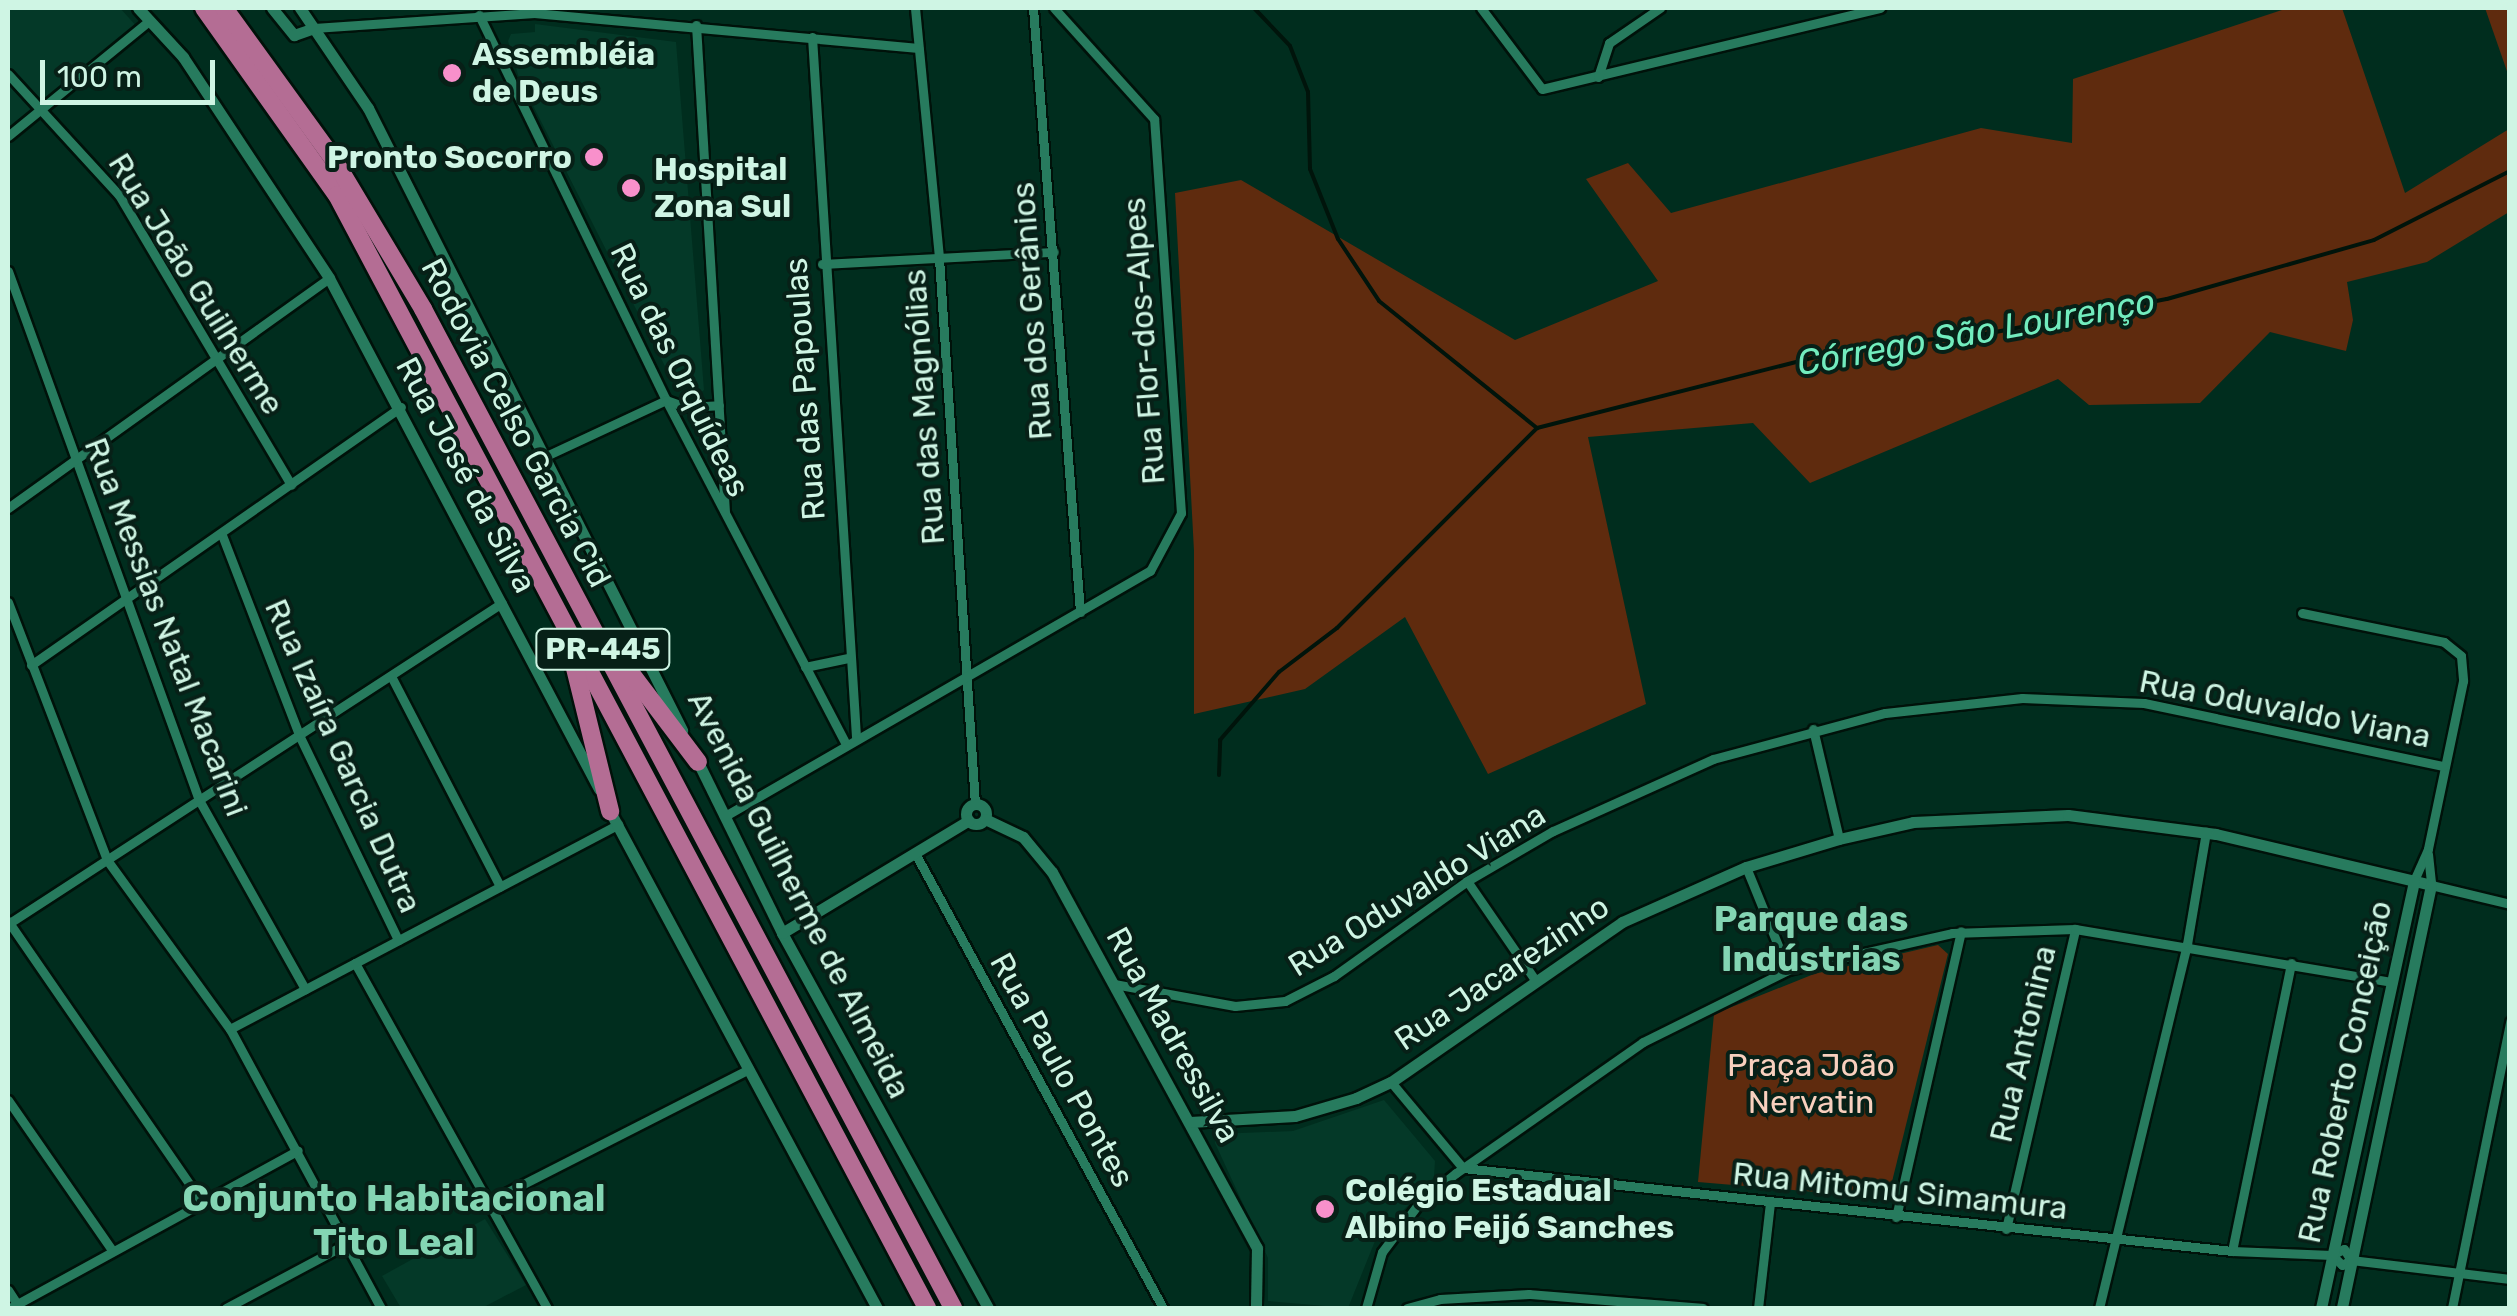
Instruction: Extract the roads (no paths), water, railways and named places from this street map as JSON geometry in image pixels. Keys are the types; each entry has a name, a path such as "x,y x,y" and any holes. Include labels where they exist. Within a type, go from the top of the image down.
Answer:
{"highway":[{"name":"Rodovia Celso Garcia Cid","path":"204,8 337,196 523,536 926,1308"},
{"name":"Rodovia Celso Garcia Cid","path":"224,8 334,160 422,309 952,1308"},
{"path":"245,8 244,21 306,107 334,160"},
{"path":"523,536 587,697 614,818"},
{"path":"551,551 613,649 698,762"}],"street":[{"name":"Rua José da Silva","path":"138,8 182,57 329,278 877,1308"},
{"path":"272,8 294,35 314,28 479,15 696,24 918,48"},
{"name":"Avenida Guilherme de Almeida","path":"300,8 368,108 546,456 782,933 988,1308"},
{"name":"Rua das Magnólias","path":"916,8 939,258 975,804"},
{"name":"Rua dos Gerânios","path":"1033,8 1080,612"},
{"name":"Rua Flor-dos-Alpes","path":"725,816 1150,572 1181,513 1154,119 1054,8"},
{"path":"1481,8 1542,89 1880,8"},
{"path":"1598,78 1609,43 1660,8"},
{"name":"Rua das Orquídeas","path":"479,15 666,400 845,744"},
{"path":"8,136 150,20"},
{"path":"696,24 725,516"},
{"name":"Rua das Papoulas","path":"812,37 822,264 856,738"},
{"name":"Rua João Guilherme","path":"8,74 43,106 118,195 218,357 291,486"},
{"path":"822,264 1054,252"},
{"name":"Rua Messias Natal Macarini","path":"8,271 199,800 305,990"},
{"path":"8,508 329,278"},
{"path":"546,456 666,400 719,405"},
{"path":"31,664 128,602 401,408"},
{"name":"Rua Izaíra Garcia Dutra","path":"222,535 300,735 398,940"},
{"path":"8,602 107,860 230,1029 381,1308"},
{"path":"200,1200 8,923 502,603"},
{"name":"Rua Roberto Conceição","path":"2302,613 2444,642 2461,656 2463,681 2442,766 2428,849 2414,881 2322,1308"},
{"path":"804,667 848,658"},
{"path":"391,676 500,886"},
{"name":"Rua Oduvaldo Viana","path":"1114,984 1235,1006 1284,1002 1334,976 1467,881 1552,832 1713,759 1813,729 1885,713 2022,698 2144,703 2442,766"},
{"path":"1813,729 1839,839"},
{"path":"782,933 916,856 968,820 985,819 984,808 975,804 968,820"},
{"name":"Rua Jacarezinho","path":"1190,1122 1315,1112 1391,1082 1533,977 1622,922 1746,867 1913,822 2068,815 2206,832 2431,885"},
{"path":"230,1029 500,886 614,818"},
{"name":"Rua Madressilva","path":"985,819 1022,838 1052,872 1257,1248 1256,1308"},
{"path":"2100,1308 2120,1240 2186,944 2206,832"},
{"name":"Rua Roberto Conceição","path":"2342,1308 2431,885 2428,849"},
{"name":"Rua Paulo Pontes","path":"916,856 1163,1308"},
{"path":"1746,867 1788,970"},
{"path":"1467,881 1533,977"},
{"path":"2431,885 2510,904"},
{"path":"1366,1308 1382,1252 1420,1202 1643,1042 1788,970 1962,932 2075,929 2186,944 2393,982"},
{"name":"Rua Antonina","path":"2006,1229 2075,929"},
{"path":"1896,1217 1962,932"},
{"path":"355,963 547,1308"},
{"path":"2232,1251 2291,963"},
{"path":"2452,1308 2510,1022"},
{"path":"488,1202 749,1069"},
{"path":"1391,1082 1463,1168"},
{"path":"8,1100 111,1250"},
{"path":"8,1290 13,1306 200,1200 298,1150"},
{"name":"Rua Mitomu Simamura","path":"1463,1168 2232,1251 2332,1255 2344,1250 2351,1260"},
{"path":"1758,1308 1770,1202"},
{"path":"226,1308 346,1244"},
{"path":"2351,1260 2510,1279"},
{"path":"1407,1308 1513,1294 1702,1308"}],"waterway":[{"name":"Córrego São Lourenço","path":"1254,8 1290,46 1308,92 1310,169 1338,239 1379,301 1537,428 1859,346 1980,335 2167,299 2374,240 2510,171"},
{"path":"1219,775 1220,740 1279,672 1337,628 1536,429"}],"place":[{"name":"Assembléia de Deus","path":"452,73"},
{"name":"Pronto Socorro","path":"594,157"},
{"name":"Hospital Zona Sul","path":"631,188"},
{"name":"Colégio Estadual Albino Feijó Sanches","path":"1325,1209"}],"district":[{"name":"Parque das Indústrias","path":"1811,939"},
{"name":"Conjunto Habitacional Tito Leal","path":"394,1221"}],"park label":[{"name":"Praça João Nervatin","path":"1811,1084"}]}
